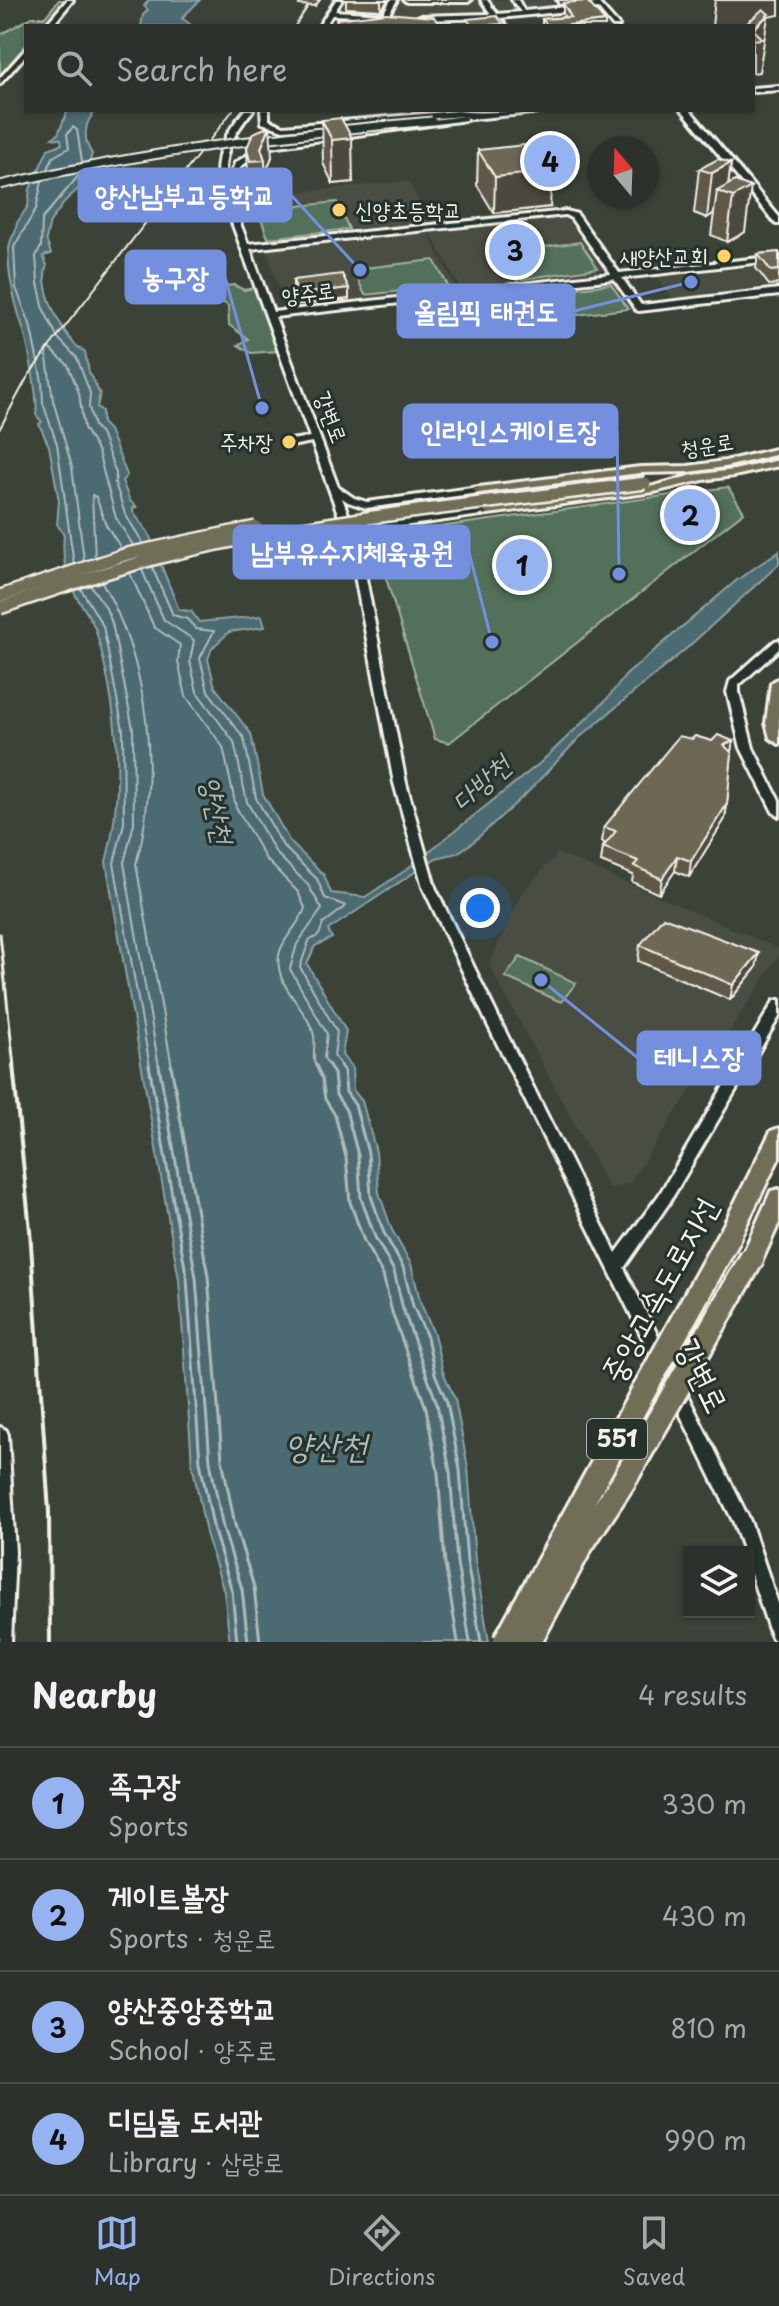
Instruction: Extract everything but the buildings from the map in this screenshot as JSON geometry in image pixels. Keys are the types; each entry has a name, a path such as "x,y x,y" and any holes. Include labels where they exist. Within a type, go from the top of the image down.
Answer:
{"highway":[{"path":"779,683 775,723 779,738"},
{"name":"중앙고속도로지선","path":"505,1642 729,1237 779,1137"},
{"name":"551","path":"529,1642 581,1545 623,1482 756,1251 779,1198"},
{"path":"756,1251 779,1216"}],"main road":[{"name":"청운로","path":"643,479 779,451"},
{"name":"청운로","path":"643,479 702,477 779,463"},
{"path":"479,490 640,470 689,469"},
{"path":"488,511 654,489 702,477"},
{"path":"0,596 127,554 236,530 643,479"},
{"path":"0,608 135,563 242,539 643,479"}],"street":[{"path":"50,24 70,0"},
{"path":"324,24 339,0"},
{"path":"385,16 394,0"},
{"path":"407,0 468,0"},
{"path":"484,0 502,24"},
{"path":"515,0 533,24"},
{"path":"545,0 559,18"},
{"path":"413,18 496,16 597,3 614,24"},
{"path":"332,13 399,17"},
{"path":"447,18 451,24"},
{"path":"0,82 24,53"},
{"path":"755,90 779,88"},
{"name":"강변로","path":"247,112 232,131 220,159 220,175 356,552 410,826 429,887 742,1521 779,1633"},
{"path":"265,112 265,121 283,128 346,124 403,114 458,113 480,116"},
{"path":"340,112 346,124"},
{"path":"0,185 166,149 509,112"},
{"path":"688,112 779,222"},
{"path":"227,196 238,165 269,145 463,118"},
{"path":"246,247 566,213 574,216 639,308 779,292"},
{"name":"양주로","path":"270,315 779,258"},
{"path":"291,442 316,439"},
{"path":"335,488 351,500 366,505 479,490"},
{"path":"356,552 365,536 386,525 488,511"},
{"path":"779,643 734,684 733,692 747,748 779,812"},
{"path":"616,1266 664,1199 779,1005"},
{"path":"0,1435 7,1552 2,1642"}],"shaded area":[{"path":"345,0 584,1 577,5 441,15 349,10 342,5"},
{"name":"신양초등학교","path":"408,181 430,223 266,239 250,197"},
{"path":"560,218 568,220 602,268 597,272 460,287 430,232"},
{"path":"427,232 456,288 291,307 284,303 267,252 270,249"},
{"path":"779,264 779,287 673,299 658,278"},
{"path":"558,853 779,949 779,955 629,1184 609,1188 489,965 522,893"}],"green space":[{"path":"59,0 65,0 44,24 24,24 24,47 0,75 0,35 32,17 45,17"},
{"path":"337,202 349,229 268,238 258,210"},
{"path":"580,242 598,268 516,280 501,253"},
{"path":"434,260 448,286 365,295 356,276 364,268"},
{"path":"611,284 628,309 560,317 545,292"},
{"path":"234,285 244,290 254,288 278,351 251,353 238,345 248,339 229,325 228,306 215,296 217,287"},
{"path":"728,487 744,512 449,743 435,739 376,545 388,534"},
{"path":"520,957 576,983 561,1002 505,977"}],"water":[{"path":"149,0 200,0 182,18 190,24 141,24 148,10 144,6"},
{"name":"양산천","path":"67,112 95,112 87,126 87,143 92,154 83,185 67,199 50,222 46,239 51,254 43,256 47,265 45,275 49,300 69,337 85,352 89,372 100,394 97,407 102,411 102,423 109,430 127,475 122,481 130,501 137,507 133,508 133,512 148,532 179,610 191,611 199,622 262,616 265,627 229,632 212,648 208,659 215,687 251,734 263,794 290,842 324,875 331,893 365,897 403,872 540,763 606,700 626,675 737,580 779,551 779,564 687,648 579,738 527,793 472,843 457,853 436,858 328,930 332,938 315,946 307,964 346,1031 342,1055 352,1068 353,1090 362,1101 376,1152 379,1193 392,1230 411,1264 443,1372 455,1399 468,1468 475,1561 489,1642 230,1642 224,1592 206,1533 192,1463 179,1280 106,862 116,805 114,717 96,631 67,573 64,535 57,524 59,501 49,446 39,424 42,422 36,415 32,372 9,264 11,241 17,223 28,206 30,189 48,149 62,144 61,139 52,138 58,134"}],"railway":[{"path":"296,24 312,0"},
{"path":"0,428 27,378 47,350 231,112"},
{"path":"0,934 14,1067"},
{"path":"13,1065 30,1230 49,1512 50,1642"}],"place":[{"name":"디딤돌 도서관","path":"550,161"},
{"name":"신양초등학교","path":"339,210"},
{"name":"양산중앙중학교","path":"515,250"},
{"name":"새양산교회","path":"724,256"},
{"name":"양산남부고등학교","path":"360,270"},
{"name":"올림픽 태권도","path":"691,282"},
{"name":"농구장","path":"262,408"},
{"name":"주차장","path":"289,442"},
{"name":"게이트볼장","path":"690,515"},
{"name":"족구장","path":"522,565"},
{"name":"인라인스케이트장","path":"619,574"},
{"name":"남부유수지체육공원","path":"492,642"},
{"name":"테니스장","path":"541,980"}],"water label":[{"name":"다방천","path":"481,783"}]}
